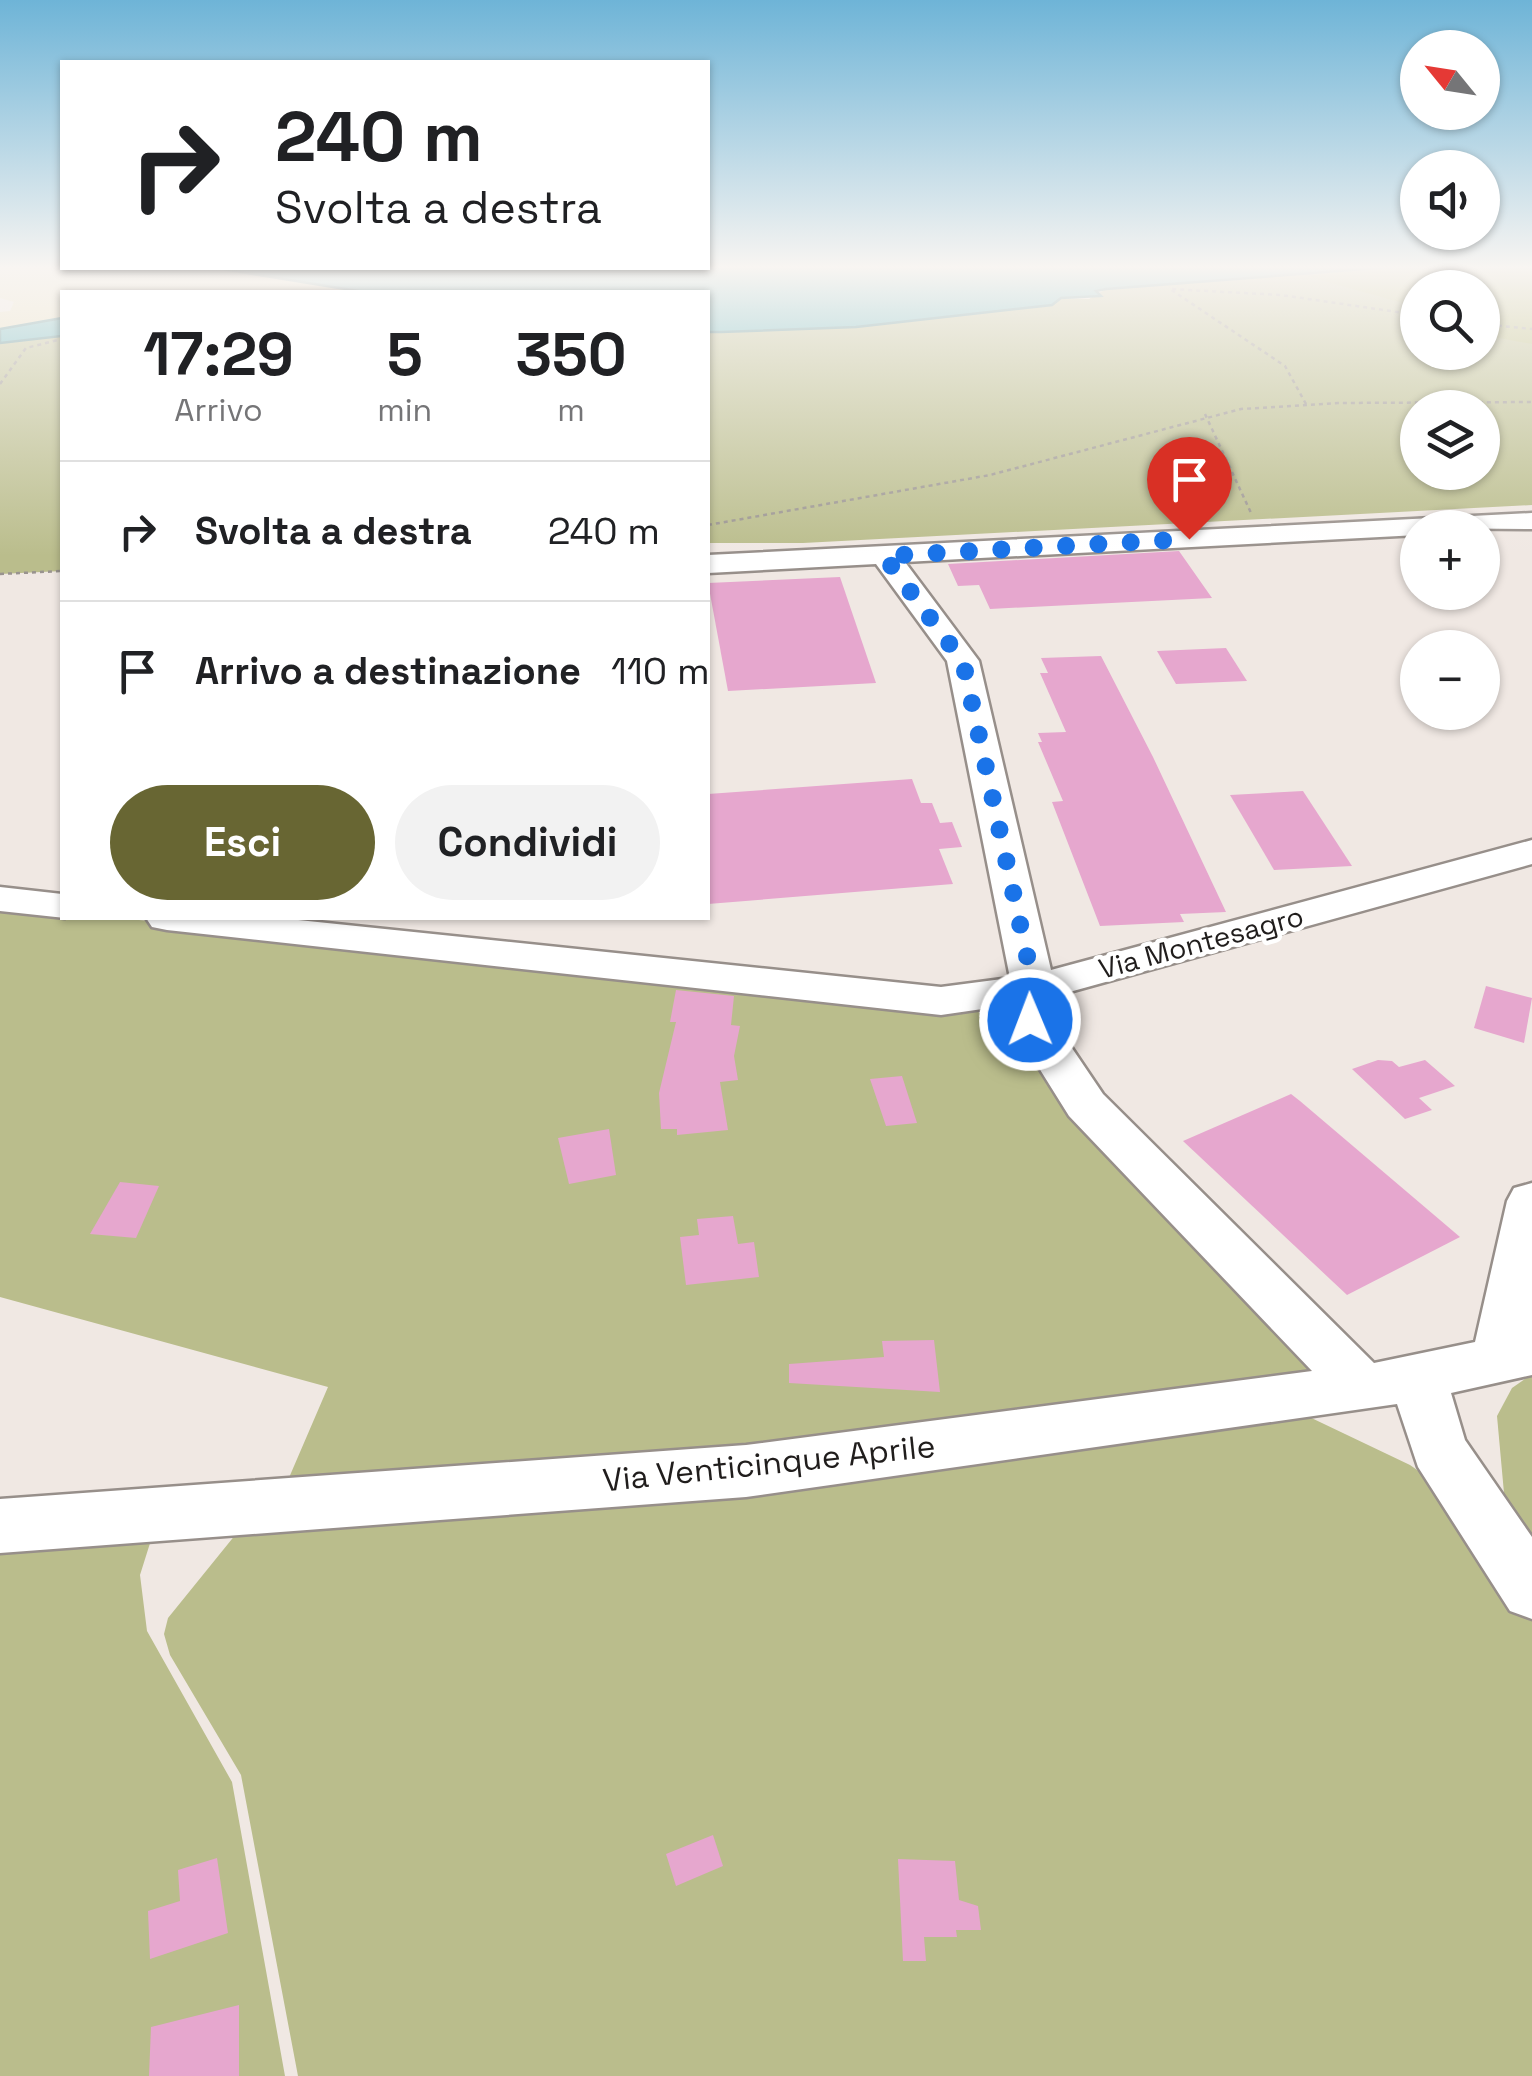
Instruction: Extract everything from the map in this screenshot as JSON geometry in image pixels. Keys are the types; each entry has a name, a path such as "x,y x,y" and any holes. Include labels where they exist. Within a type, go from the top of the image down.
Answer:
{"street":[{"path":"710,564 1532,521"},
{"path":"884,556 963,662 1034,988 1030,1020 1086,1105 1390,1382 1532,1590"},
{"name":"Via Montesagro","path":"187,920 942,1001 1034,988 1532,852"},
{"path":"0,900 60,906"},
{"path":"1515,1357 1532,1201"},
{"name":"Via Venticinque Aprile","path":"0,1526 746,1471 1390,1382 1515,1357"}],"path":[{"path":"0,384 15,363"},
{"path":"1280,363 1306,404"},
{"path":"710,525 837,496 923,487 1027,466 1204,414 1306,404 1532,402"},
{"path":"1204,414 1254,520"},
{"path":"0,574 60,570"}],"green space":[{"path":"0,363 60,363 60,571 0,574"},
{"path":"710,363 1400,363 1400,370 1500,370 1500,363 1532,363 1532,505 803,543 710,543"},
{"path":"0,907 60,920 139,920 957,991 1363,1388 285,1487 328,1387 0,1297"},
{"path":"1532,1374 1532,1543 1505,1504 1497,1416 1512,1388"},
{"path":"1280,1403 1410,1465 1470,1507 1532,1600 1532,2076 298,2076 241,1775 170,1655 164,1634 168,1618 253,1513"},
{"path":"157,1521 140,1575 147,1631 232,1782 285,2076 0,2076 0,1532"}],"building":[{"path":"1179,551 1212,598 990,609 979,585 958,586 948,564"},
{"path":"840,577 876,683 728,691 710,583"},
{"path":"1226,648 1247,681 1176,684 1157,651"},
{"path":"1101,656 1226,912 1180,914 1184,922 1100,926 1052,802 1063,801 1038,742 1042,742 1038,733 1066,732 1040,673 1048,673 1041,658"},
{"path":"912,779 921,803 932,803 940,823 952,822 962,847 939,849 953,884 710,904 710,794"},
{"path":"1303,791 1352,866 1274,870 1230,795"},
{"path":"1486,986 1532,998 1524,1043 1474,1028"},
{"path":"676,990 734,996 731,1025 740,1026 734,1056 738,1080 720,1082 728,1130 677,1135 677,1129 661,1129 659,1093 676,1022 670,1022"},
{"path":"1378,1060 1392,1061 1399,1067 1425,1060 1455,1086 1419,1098 1432,1110 1405,1119 1352,1069"},
{"path":"902,1076 917,1123 886,1126 870,1079"},
{"path":"1291,1094 1460,1237 1347,1295 1183,1141"},
{"path":"609,1129 616,1175 569,1184 558,1138"},
{"path":"120,1182 159,1186 136,1238 90,1234"},
{"path":"733,1216 738,1244 754,1242 759,1277 686,1285 680,1237 699,1235 697,1219"},
{"path":"934,1340 940,1392 789,1383 789,1364 884,1357 882,1341"},
{"path":"713,1835 723,1866 676,1886 666,1854"},
{"path":"217,1858 228,1933 150,1959 148,1911 180,1901 178,1870"},
{"path":"898,1859 955,1861 959,1900 978,1906 981,1930 956,1930 957,1937 924,1937 926,1961 903,1961"},
{"path":"239,2005 239,2076 149,2076 151,2027"}],"route":[{"path":"1030,1020 1034,988 963,662 884,556 1189,539"}]}
